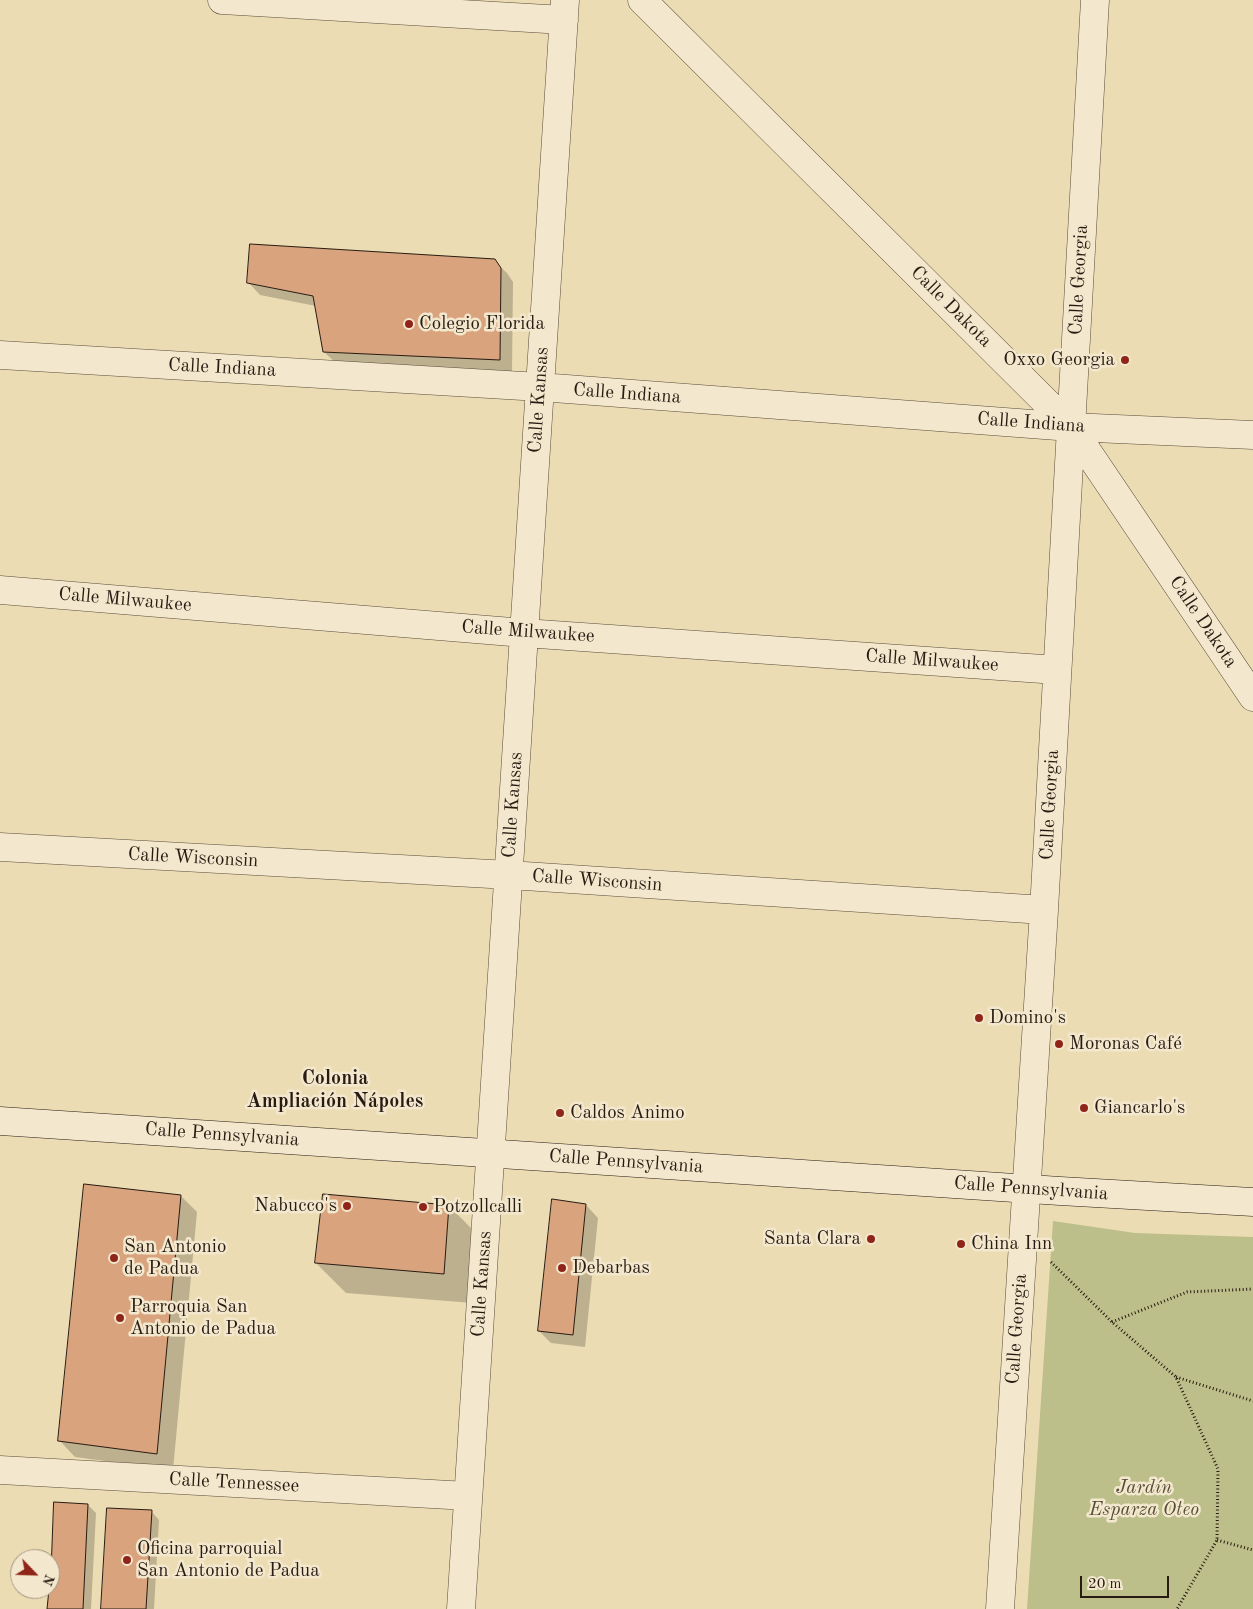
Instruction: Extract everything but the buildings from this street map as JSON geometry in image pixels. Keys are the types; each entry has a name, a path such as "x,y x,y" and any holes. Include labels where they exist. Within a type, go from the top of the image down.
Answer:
{"street":[{"path":"222,0 564,10"},
{"name":"Calle Dakota","path":"642,0 1071,427 1253,697"},
{"name":"Calle Georgia","path":"1000,1609 1044,910 1095,0"},
{"name":"Calle Kansas","path":"461,1609 564,10"},
{"name":"Calle Indiana","path":"0,355 540,387 1071,427 1253,435"},
{"name":"Calle Milwaukee","path":"0,590 524,632 1057,670"},
{"name":"Calle Wisconsin","path":"0,847 509,875 1044,910"},
{"name":"Calle Pennsylvania","path":"0,1121 1253,1202"},
{"name":"Calle Tennessee","path":"0,1470 468,1496"}],"path":[{"path":"1051,1262 1112,1322 1176,1377 1253,1401"},
{"path":"1112,1322 1187,1292 1253,1289"},
{"path":"1176,1377 1218,1469 1217,1540 1177,1609"},
{"path":"1217,1540 1253,1550"}],"green space":[{"name":"Jardín Esparza Oteo","path":"1053,1221 1135,1233 1253,1237 1253,1609 1027,1609"}],"place":[{"name":"Colegio Florida","path":"409,324"},
{"name":"Oxxo Georgia","path":"1125,360"},
{"name":"Domino's","path":"979,1018"},
{"name":"Moronas Café","path":"1059,1044"},
{"name":"Giancarlo's","path":"1084,1108"},
{"name":"Caldos Animo","path":"560,1113"},
{"name":"Nabucco's","path":"347,1206"},
{"name":"Potzollcalli","path":"423,1207"},
{"name":"Santa Clara","path":"871,1239"},
{"name":"China Inn","path":"961,1244"},
{"name":"San Antonio de Padua","path":"114,1258"},
{"name":"Debarbas","path":"562,1268"},
{"name":"Parroquia San Antonio de Padua","path":"120,1318"},
{"name":"Oficina parroquial San Antonio de Padua","path":"127,1560"}],"district":[{"name":"Colonia Ampliación Nápoles","path":"335,1090"}]}
